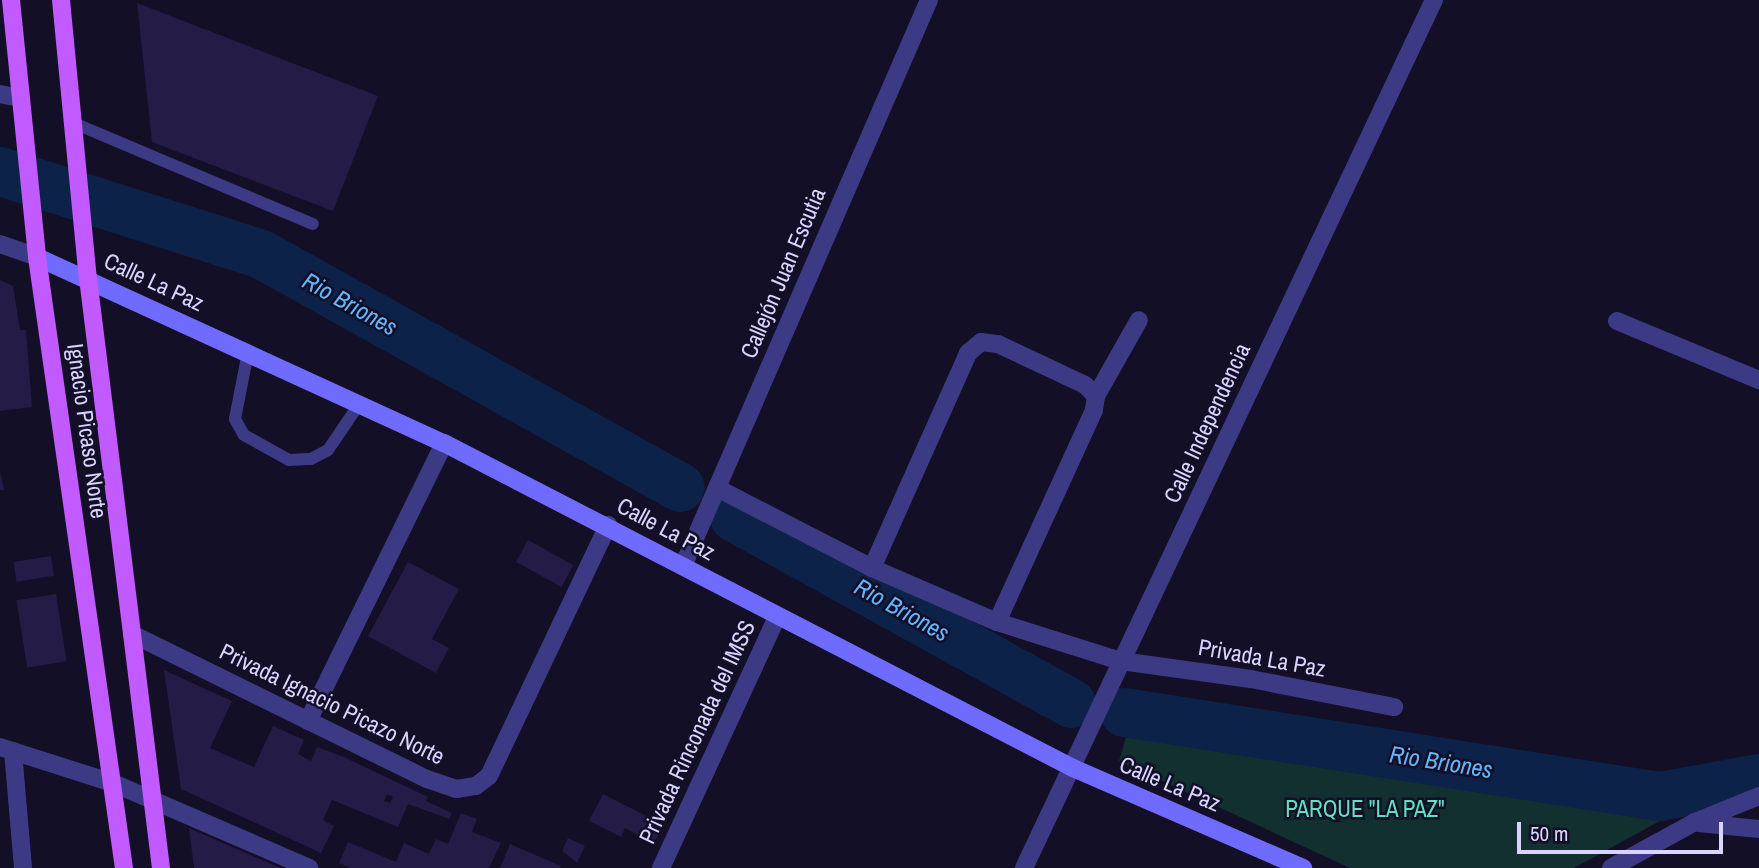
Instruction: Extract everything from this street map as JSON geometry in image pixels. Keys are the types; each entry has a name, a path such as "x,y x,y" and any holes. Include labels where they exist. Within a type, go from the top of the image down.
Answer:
{"main road":[{"name":"Ignacio Picaso Norte","path":"10,0 37,257 124,868"},
{"name":"Ignacio Picaso Norte","path":"61,0 76,124 88,278 161,868"},
{"name":"Calle La Paz","path":"37,257 444,443 608,525 777,617 1073,768 1303,868"}],"street":[{"name":"Callejón Juan Escutia","path":"683,566 929,0"},
{"name":"Calle Independencia","path":"1024,868 1434,0"},
{"path":"0,94 20,98"},
{"name":"Calle La Paz","path":"0,244 37,257"},
{"path":"997,622 1094,410 1096,396 1139,320"},
{"path":"1617,321 1759,380"},
{"path":"873,568 968,353 981,342 998,344 1085,385 1096,396"},
{"path":"308,721 444,443"},
{"path":"717,488 873,568 997,622 1121,661"},
{"name":"Privada Ignacio Picazo Norte","path":"132,634 427,779 456,789 476,786 489,776 608,525"},
{"name":"Privada Rinconada del IMSS","path":"661,868 777,617"},
{"name":"Privada La Paz","path":"1121,661 1251,679 1394,707"},
{"path":"23,868 6,749 113,783 309,868"},
{"path":"1611,868 1695,822 1759,796"},
{"path":"1695,822 1759,829"}],"lane":[{"path":"76,124 313,224"},
{"path":"248,352 235,419 244,435 289,460 311,459 328,450 359,403"}],"green space":[{"name":"PARQUE \"LA PAZ\"","path":"1133,713 1659,796 1689,805 1574,868 1350,868 1119,761"}],"building":[{"path":"137,3 378,96 333,211 152,142"},
{"path":"0,280 13,286 20,330 26,330 32,407 0,411"},
{"path":"0,471 4,490 0,490"},
{"path":"528,540 573,565 561,587 516,562"},
{"path":"51,556 54,576 17,582 13,562"},
{"path":"408,562 459,589 432,639 449,648 436,673 368,636"},
{"path":"56,594 67,661 27,667 16,600"},
{"path":"164,670 232,701 210,748 254,767 273,726 304,740 298,754 311,761 317,747 428,797 426,801 452,813 449,819 408,804 398,827 332,800 323,820 334,826 321,853 181,789","holes":["387,794 393,797 390,803 384,801"]},
{"path":"603,794 664,825 654,843 625,828 621,837 589,821"},
{"path":"461,813 477,819 472,832 501,843 489,868 350,868 339,863 348,842 396,862 404,843 429,854 436,839 448,844"},
{"path":"189,828 280,868 194,868"},
{"path":"568,838 585,846 577,863 562,851"},
{"path":"510,844 561,866 500,868"}],"waterway":[{"name":"Rio Briones","path":"0,171 261,254 679,487"},
{"name":"Rio Briones","path":"734,517 1071,703"},
{"name":"Rio Briones","path":"1124,712 1659,796 1759,778"}]}
